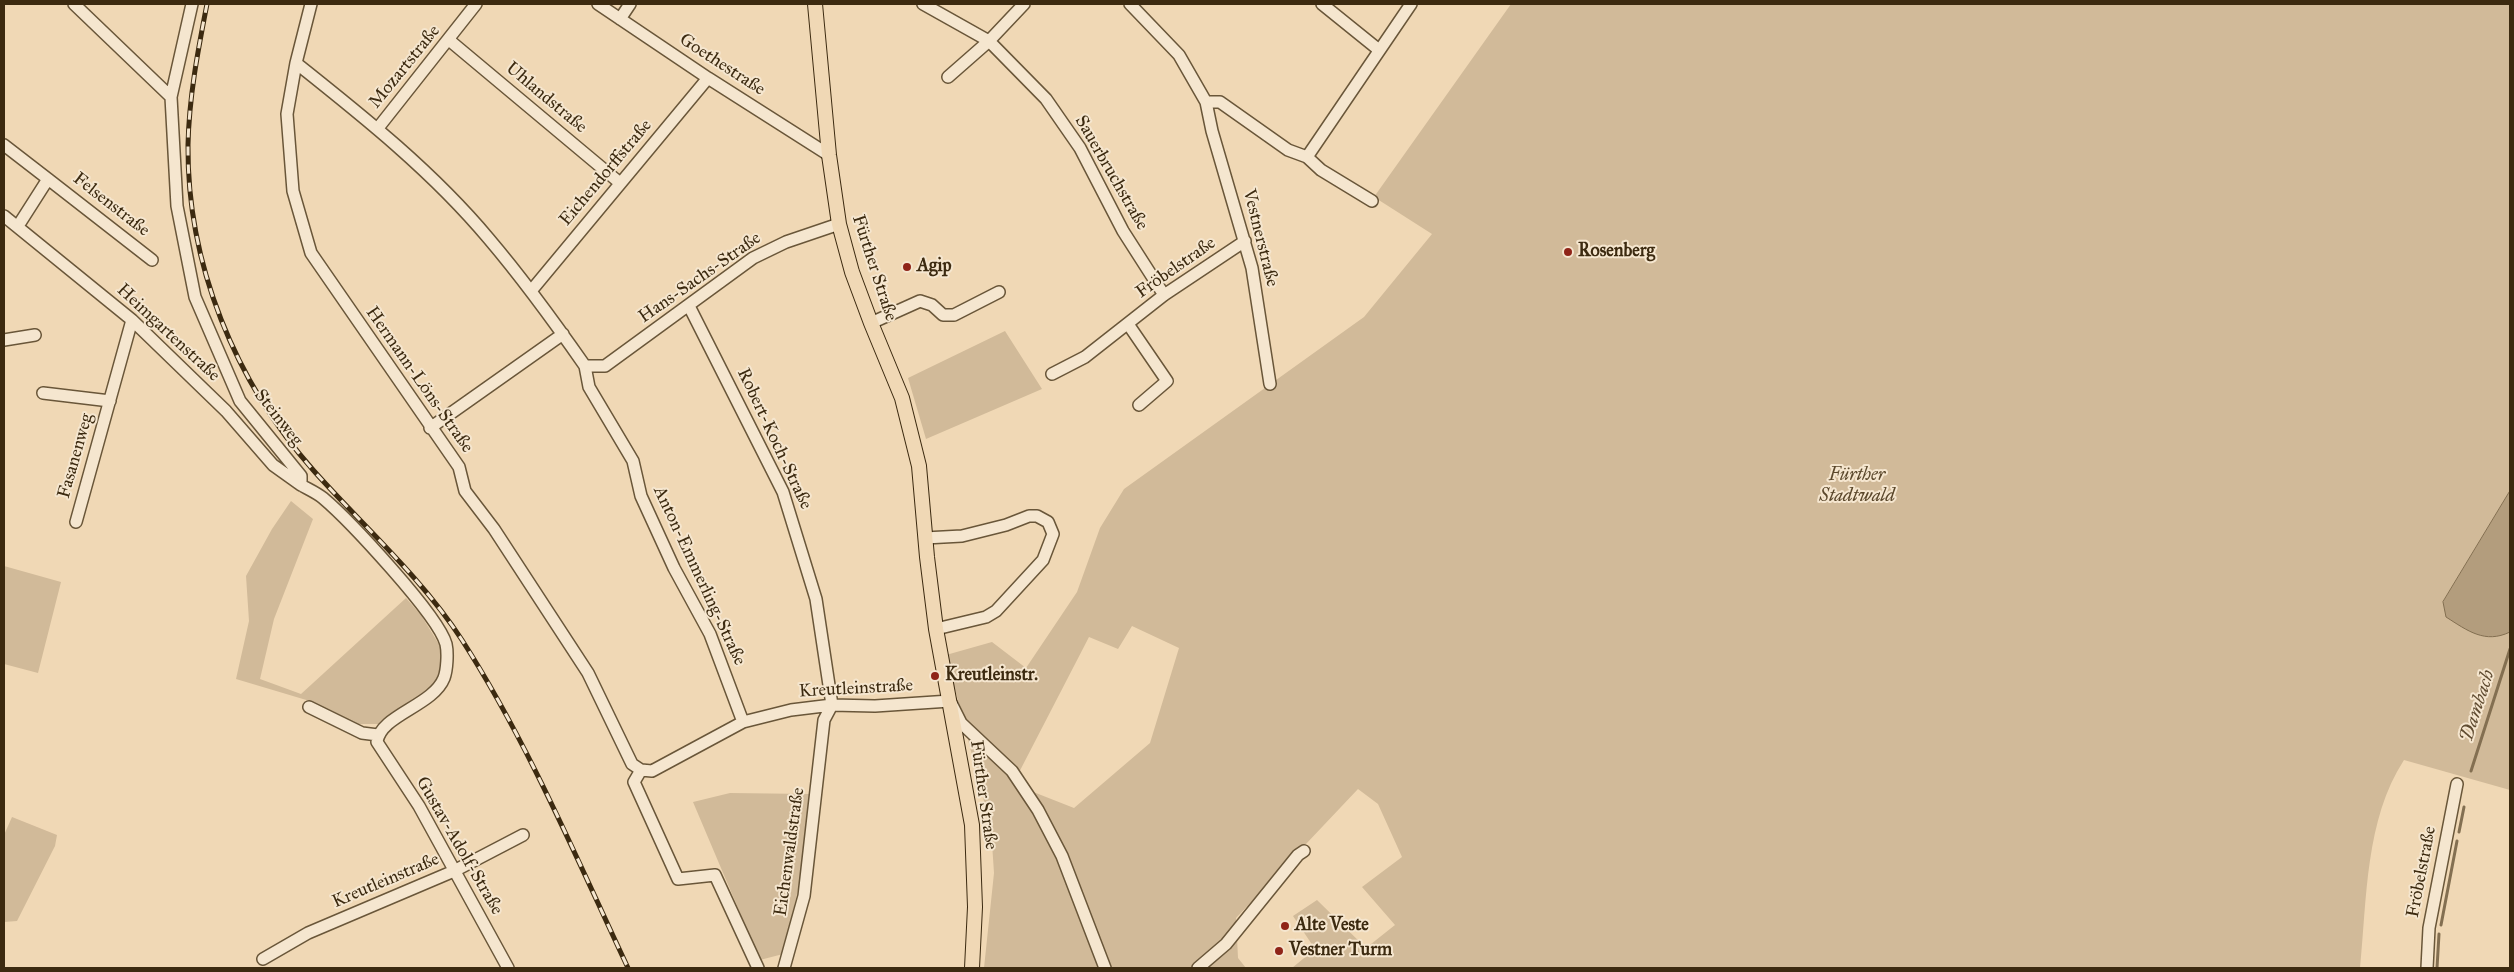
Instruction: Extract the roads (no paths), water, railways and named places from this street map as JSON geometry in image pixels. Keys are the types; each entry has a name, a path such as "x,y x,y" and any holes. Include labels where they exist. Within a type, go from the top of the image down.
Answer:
{"main road":[{"name":"Fürther Straße","path":"815,4 828,155 839,224 852,272 902,398 919,466 925,538 936,628 972,825 974,907 972,968"}],"street":[{"path":"74,4 171,96"},
{"name":"Steinweg","path":"192,4 171,96 177,206 195,297 240,401 301,476 300,485"},
{"name":"Hermann-Löns-Straße","path":"311,4 296,63 287,114 293,191 311,254 430,428 459,467 465,491 494,529 588,673 632,764 641,770"},
{"name":"Mozartstraße","path":"378,128 476,4"},
{"name":"Goethestraße","path":"598,4 828,155"},
{"path":"620,18 630,4"},
{"name":"Sauerbruchstraße","path":"924,4 989,41 1052,107 1080,148 1123,231 1164,295"},
{"path":"948,76 989,41 1024,4"},
{"name":"Vestnerstraße","path":"1130,4 1179,55 1206,102 1212,130 1245,241 1270,384"},
{"path":"1322,4 1379,50"},
{"path":"1307,157 1411,4"},
{"name":"Uhlandstraße","path":"449,40 620,183"},
{"name":"Anton-Emmerling-Straße","path":"296,63 378,128 437,183 482,231 531,291 585,366 589,387 633,461 639,491 674,568 710,634 743,722"},
{"name":"Eichendorffstraße","path":"531,291 708,78"},
{"path":"1206,102 1220,102 1288,150 1307,157 1320,170 1372,201"},
{"name":"Felsenstraße","path":"4,145 152,260"},
{"name":"Felsenstraße","path":"18,226 48,179"},
{"name":"Heimgartenstraße","path":"4,216 132,320 226,411 273,464 300,485"},
{"name":"Hans-Sachs-Straße","path":"585,366 605,366 753,258 786,242 839,224"},
{"name":"Fröbelstraße","path":"1052,374 1085,357 1164,295 1245,241"},
{"path":"871,323 920,301 932,305 943,315 954,315 998,292"},
{"name":"Robert-Koch-Straße","path":"689,306 784,492 816,599 832,705 824,720 819,769"},
{"name":"Fasanenweg","path":"76,522 132,320"},
{"path":"1128,324 1167,381 1139,405"},
{"path":"430,428 563,334"},
{"path":"4,340 35,335"},
{"name":"Fasanenweg","path":"43,393 110,401"},
{"path":"226,411 240,401"},
{"path":"300,485 322,498 358,532 418,601 446,644 444,678 432,694 385,726 377,739 309,707"},
{"path":"925,538 962,536 1006,525 1029,516 1037,516 1048,522 1053,534 1043,560 996,611 986,618 936,628"},
{"path":"950,701 961,722 1012,770 1038,810 1062,856 1105,968"},
{"name":"Kreutleinstraße","path":"641,770 652,771 743,722 791,710 832,705 875,706 950,701"},
{"name":"Gustav-Adolf-Straße","path":"377,739 419,806 508,968"},
{"name":"Eichenwaldstraße","path":"784,968 804,896 819,769"},
{"path":"641,770 634,782 678,879 715,875 758,968"},
{"name":"Fröbelstraße","path":"2427,968 2429,928 2457,784"},
{"name":"Kreutleinstraße","path":"263,959 308,933 454,871 522,835"},
{"path":"1198,968 1226,944 1298,855 1304,851"}],"waterway":[{"name":"Dambach","path":"2471,771 2510,649"},
{"name":"Dambach","path":"2459,832 2464,807"},
{"name":"Dambach","path":"2441,925 2457,841"},
{"name":"Dambach","path":"2437,968 2439,934"}],"railway":[{"path":"207,4 192,91 188,145 190,190 196,234 207,277 221,319 239,360 261,399 286,436 314,471 410,573 462,640 486,679 530,760 628,968"}],"place":[{"name":"Rosenberg","path":"1568,252"},
{"name":"Agip","path":"907,267"},
{"name":"Kreutleinstr.","path":"935,676"},
{"name":"Alte Veste","path":"1285,926"},
{"name":"Vestner Turm","path":"1279,951"}],"park label":[{"name":"Fürther Stadtwald","path":"1857,486"}]}
